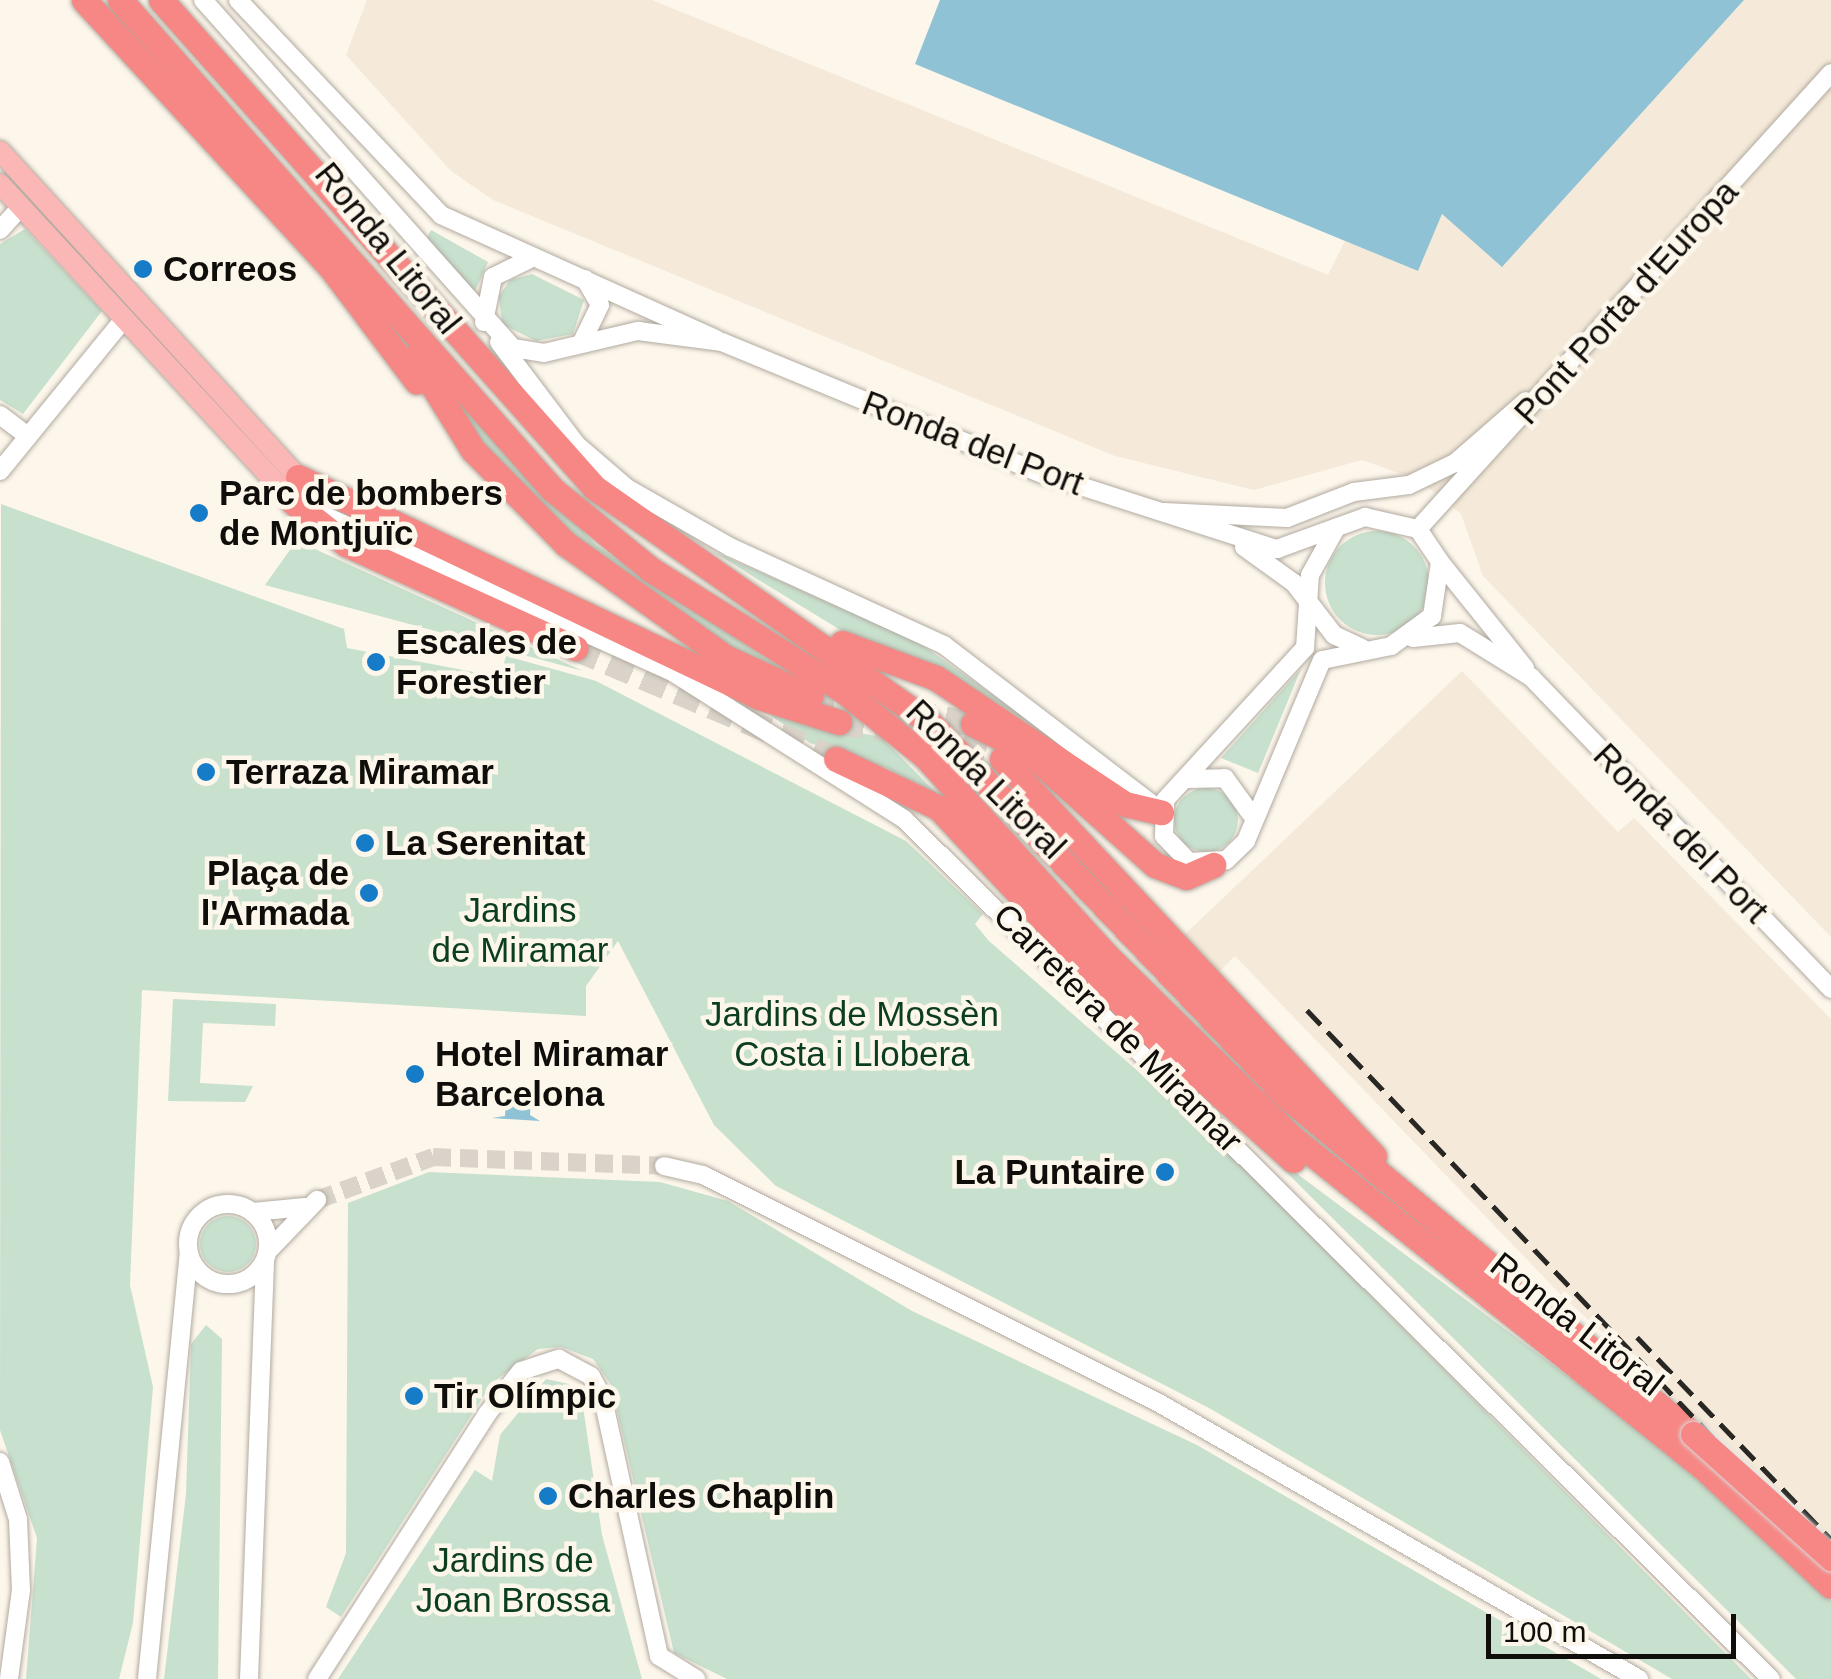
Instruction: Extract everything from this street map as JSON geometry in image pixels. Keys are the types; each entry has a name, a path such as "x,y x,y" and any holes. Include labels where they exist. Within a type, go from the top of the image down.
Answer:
{"highway":[{"path":"84,0 332,269 503,485 632,595 725,657 810,696"},
{"name":"Ronda Litoral","path":"120,0 335,235 552,489 650,568 845,692 924,756 1224,1074 1462,1279 1669,1427 1831,1586"},
{"name":"Ronda Litoral","path":"161,0 565,459 629,514 804,630 929,722 1246,1058 1460,1249 1669,1427 1831,1558"},
{"path":"335,235 446,410"},
{"path":"295,490 346,544 575,648"},
{"path":"295,490 759,697 839,722"},
{"path":"804,630 936,678 1124,804 1161,812"},
{"path":"973,724 1026,750 1155,865 1186,877 1213,864"},
{"path":"1002,758 1460,1249"},
{"path":"836,760 939,808 1186,1067 1296,1162 1462,1279"}],"main road":[{"path":"0,150 295,490"},
{"path":"0,184 123,320 295,490"},
{"path":"123,320 140,307"}],"street":[{"name":"Ronda del Port","path":"203,0 488,328 526,352 654,330 722,342"},
{"name":"Ronda del Port","path":"238,0 427,204 534,260 621,290 722,342 1227,536 1291,550 1336,528"},
{"name":"Pont Porta d'Europa","path":"1418,529 1831,74"},
{"path":"0,230 21,207"},
{"path":"534,260 492,277 488,328 567,433 627,488 730,547 944,645 1161,812 1178,856 1213,864 1246,841 1251,814 1311,672 1326,657 1405,640 1432,616 1440,562 1418,529 1382,516 1336,528 1310,575 1313,606 1306,648 1181,782 1161,812"},
{"path":"582,276 597,294 598,323"},
{"path":"578,345 621,290"},
{"path":"0,471 123,320"},
{"path":"1162,514 1177,506 1262,521 1409,485 1455,463 1559,377"},
{"path":"0,415 28,435"},
{"name":"Carretera de Miramar","path":"295,490 356,526 674,673 904,819 1771,1679"},
{"name":"Carretera de Miramar","path":"295,490 356,526"},
{"name":"Ronda del Port","path":"1227,536 1313,606"},
{"name":"Ronda del Port","path":"1440,562 1530,678 1831,989"},
{"path":"1313,606 1334,635 1366,649"},
{"name":"Ronda del Port","path":"1405,640 1460,633 1530,678"},
{"path":"1181,782 1225,778 1251,814"},
{"path":"664,1166 702,1175 1159,1403 1639,1679"},
{"path":"147,1679 190,1230 205,1211 229,1203 253,1212 311,1204 267,1256 230,1285"},
{"path":"249,1679 260,1342 267,1256 253,1212"},
{"path":"189,1254 209,1280 230,1285 256,1310 260,1342"},
{"path":"184,1317 209,1280"},
{"path":"316,1679 487,1414 521,1370 559,1360 591,1376 603,1400 660,1656 696,1679"},
{"path":"0,1462 18,1519 21,1590 9,1679"}],"shaded area":[{"path":"367,0 652,0 1328,275 1345,241 1418,271 1442,214 1502,266 1744,0 1831,0 1831,937 1483,576 1461,514 1419,480 1362,460 1254,490 1115,456 493,200 451,171 346,55"},
{"path":"1462,671 1618,832 1634,818 1831,1019 1831,1538 1563,1297 1235,956 1217,974 1181,938"}],"green space":[{"path":"25,229 102,311 23,414 0,400 0,244"},
{"path":"431,230 488,262 473,296 427,238"},
{"path":"532,274 584,300 573,334 536,341 502,324 499,296 510,280"},
{"path":"439,378 596,545 812,689 784,681 600,562 498,465"},
{"path":"1,504 344,629 347,648 500,677 506,656 596,681 906,841 983,914 975,924 989,941 1211,1135 1751,1679 1672,1679 1209,1408 776,1186 714,1125 618,941 586,986 586,1016 142,990 130,1285 153,1387 133,1623 119,1679 26,1679 37,1538 0,1430"},
{"path":"1377,531 1397,535 1414,546 1425,563 1429,583 1425,603 1414,620 1397,631 1377,635 1357,631 1340,620 1329,603 1325,583 1329,563 1340,546 1357,535"},
{"path":"297,540 315,549 583,671 265,585"},
{"path":"710,550 918,642 1050,735 950,675 842,631"},
{"path":"1301,669 1258,773 1221,758"},
{"path":"770,715 881,737 956,813 887,768 810,743"},
{"path":"1206,788 1229,797 1238,820 1229,843 1206,852 1183,843 1174,820 1183,797"},
{"path":"173,999 276,1004 275,1026 203,1023 200,1083 253,1086 245,1102 168,1101"},
{"path":"1260,1146 1636,1427 1831,1601 1831,1679 1796,1679"},
{"path":"429,1172 660,1182 728,1201 912,1311 1197,1445 1601,1679 727,1679 674,1653 611,1385 593,1359 561,1347 538,1349 492,1383 341,1617 326,1607 346,1553 348,1203"},
{"path":"228,1216 248,1224 256,1244 248,1264 228,1272 208,1264 200,1244 208,1224"},
{"path":"206,1325 222,1339 218,1679 164,1679 186,1494 191,1344"},
{"name":"Jardins de Joan Brossa","path":"546,1379 569,1384 582,1400 602,1535 642,1679 338,1679 475,1470 492,1481 500,1435"}],"water":[{"path":"940,0 1744,0 1502,267 1442,214 1418,271 915,64"},
{"path":"452,1088 554,1094 553,1100 531,1099 530,1115 540,1121 492,1118 505,1116 506,1098"}],"tunnel":[{"path":"575,648 836,759"},
{"path":"810,696 869,707"},
{"path":"909,711 973,724"},
{"path":"839,722 926,734 1002,759"},
{"path":"317,1200 433,1157 664,1166"}],"railway":[{"path":"1307,1010 1831,1562"},
{"path":"1637,1337 1831,1539"}],"place":[{"name":"Correos","path":"143,269"},
{"name":"Parc de bombers de Montjuïc","path":"199,513"},
{"name":"Escales de Forestier","path":"376,662"},
{"name":"Terraza Miramar","path":"206,772"},
{"name":"La Serenitat","path":"365,843"},
{"name":"Plaça de l'Armada","path":"369,893"},
{"name":"Hotel Miramar Barcelona","path":"415,1074"},
{"name":"La Puntaire","path":"1165,1172"},
{"name":"Tir Olímpic","path":"414,1396"},
{"name":"Charles Chaplin","path":"548,1496"}],"park label":[{"name":"Jardins de Miramar","path":"520,930"},
{"name":"Jardins de Mossèn Costa i Llobera","path":"852,1034"}]}
